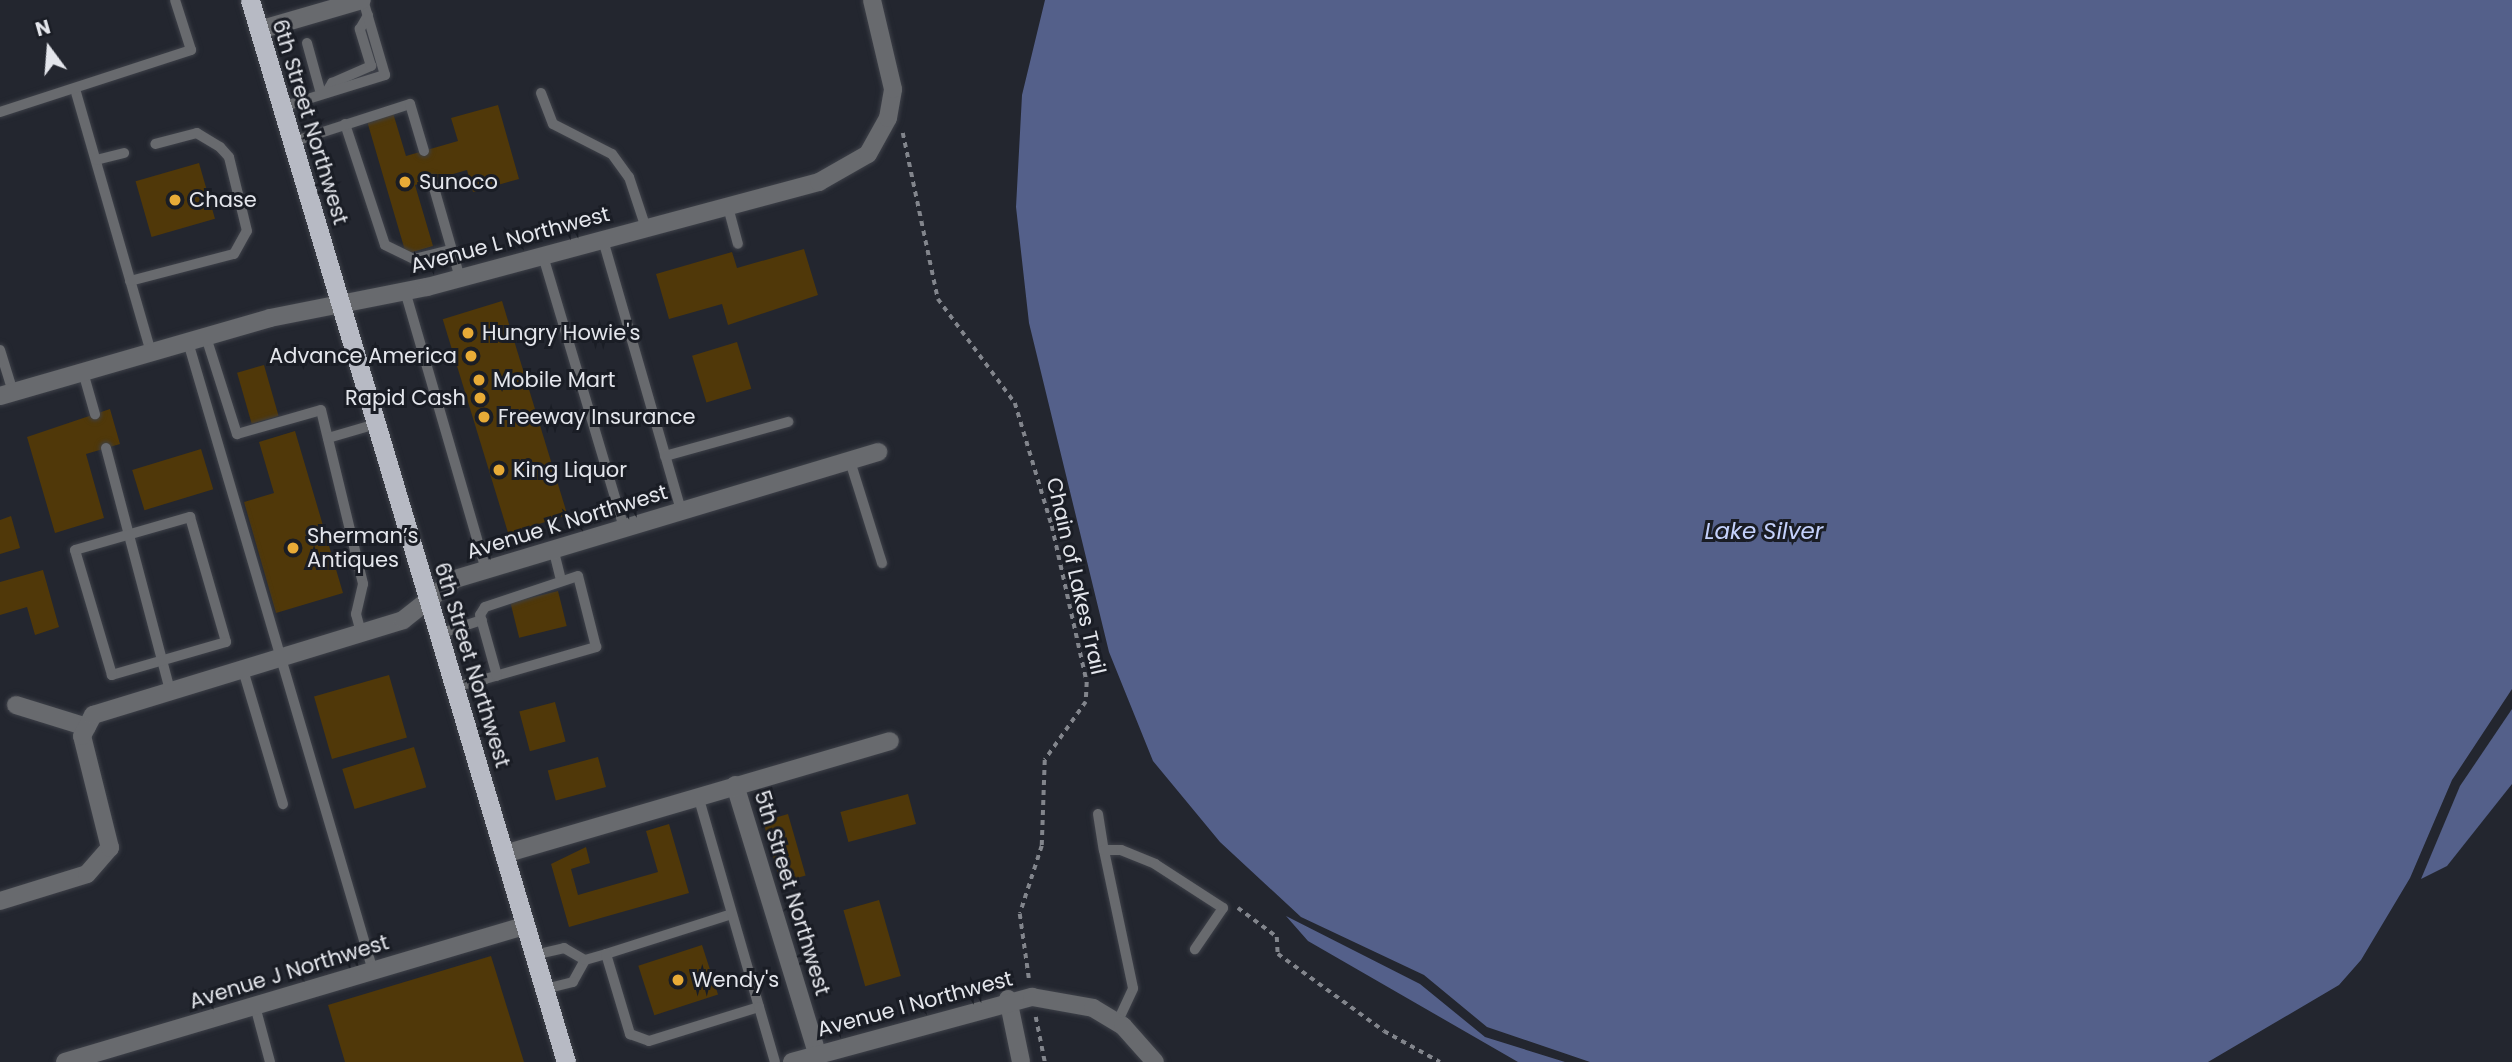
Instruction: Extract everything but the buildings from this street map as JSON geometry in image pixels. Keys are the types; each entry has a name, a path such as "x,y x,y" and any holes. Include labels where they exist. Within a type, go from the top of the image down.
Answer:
{"highway":[{"name":"6th Street Northwest","path":"250,0 566,1062"}],"street":[{"name":"Avenue L Northwest","path":"6,394 206,337 460,278 819,182 868,154 888,118 893,89 872,0"},
{"path":"259,30 364,5"},
{"name":"Avenue K Northwest","path":"87,727 93,715 403,620 428,597 485,569 878,453"},
{"path":"0,901 87,874 110,848 82,736 87,727 16,705"},
{"path":"504,854 890,741"},
{"name":"5th Street Northwest","path":"735,785 828,1055"},
{"name":"Avenue J Northwest","path":"65,1062 525,926"},
{"name":"Avenue I Northwest","path":"792,1062 828,1055 1007,999 1032,997 1093,1008 1118,1023 1155,1062"},
{"path":"1007,999 1021,1062"}],"lane":[{"path":"0,112 191,50 175,0"},
{"path":"324,94 332,83 371,66 360,29 364,5"},
{"path":"282,107 385,75 364,5"},
{"path":"307,43 324,94"},
{"path":"75,89 151,352"},
{"path":"541,93 553,124 612,154 629,177 646,228"},
{"path":"292,142 410,104 424,151"},
{"path":"345,124 385,245 414,259 451,250"},
{"path":"130,281 234,254 247,231 229,157 197,133 155,144"},
{"path":"96,160 124,153"},
{"path":"432,181 460,278"},
{"path":"728,206 738,244"},
{"path":"603,240 681,511"},
{"path":"543,256 624,528"},
{"path":"405,291 485,569"},
{"path":"206,337 237,434 321,410 363,584 356,614 361,633"},
{"path":"188,342 373,971"},
{"path":"0,350 6,394"},
{"path":"83,372 95,414"},
{"path":"665,456 788,422"},
{"path":"328,438 376,424"},
{"path":"106,448 170,691"},
{"path":"850,461 881,563"},
{"path":"190,517 226,642 112,675 75,550 129,535 190,517"},
{"path":"553,548 561,581"},
{"path":"454,687 497,676 596,647 578,576 491,601 482,620 497,676"},
{"path":"439,634 482,620"},
{"path":"243,670 283,804"},
{"path":"698,796 775,1062"},
{"path":"1098,814 1133,988 1118,1023"},
{"path":"1104,850 1155,864 1223,908 1195,949"},
{"path":"544,989 573,982 585,960 732,914"},
{"path":"534,955 564,948 585,960"},
{"path":"606,954 630,1034 649,1041 759,1007"},
{"path":"255,1006 270,1062"}],"path":[{"name":"Chain of Lakes Trail","path":"888,118 903,129 938,299 1015,403 1052,526 1087,682 1086,702 1045,760 1042,846 1020,914 1045,1062"},
{"path":"1231,903 1277,937 1278,954 1384,1031 1440,1062"}],"water":[{"name":"Lake Silver","path":"1045,0 2512,0 2512,689 2452,780 2410,878 2361,960 2339,985 2208,1062 1590,1062 1487,1027 1424,975 1301,917 1220,842 1153,761 1109,652 1029,323 1016,207 1022,95"},
{"path":"2512,709 2512,784 2447,866 2421,879 2460,786"},
{"path":"1286,916 1420,984 1485,1037 1565,1062 1518,1062 1308,941"}],"place":[{"name":"Sunoco","path":"405,182"},
{"name":"Chase","path":"175,200"},
{"name":"Hungry Howie's","path":"468,333"},
{"name":"Advance America","path":"471,356"},
{"name":"Mobile Mart","path":"479,380"},
{"name":"Rapid Cash","path":"480,398"},
{"name":"Freeway Insurance","path":"484,417"},
{"name":"King Liquor","path":"499,470"},
{"name":"Sherman’s Antiques","path":"293,548"},
{"name":"Wendy's","path":"678,980"}]}
